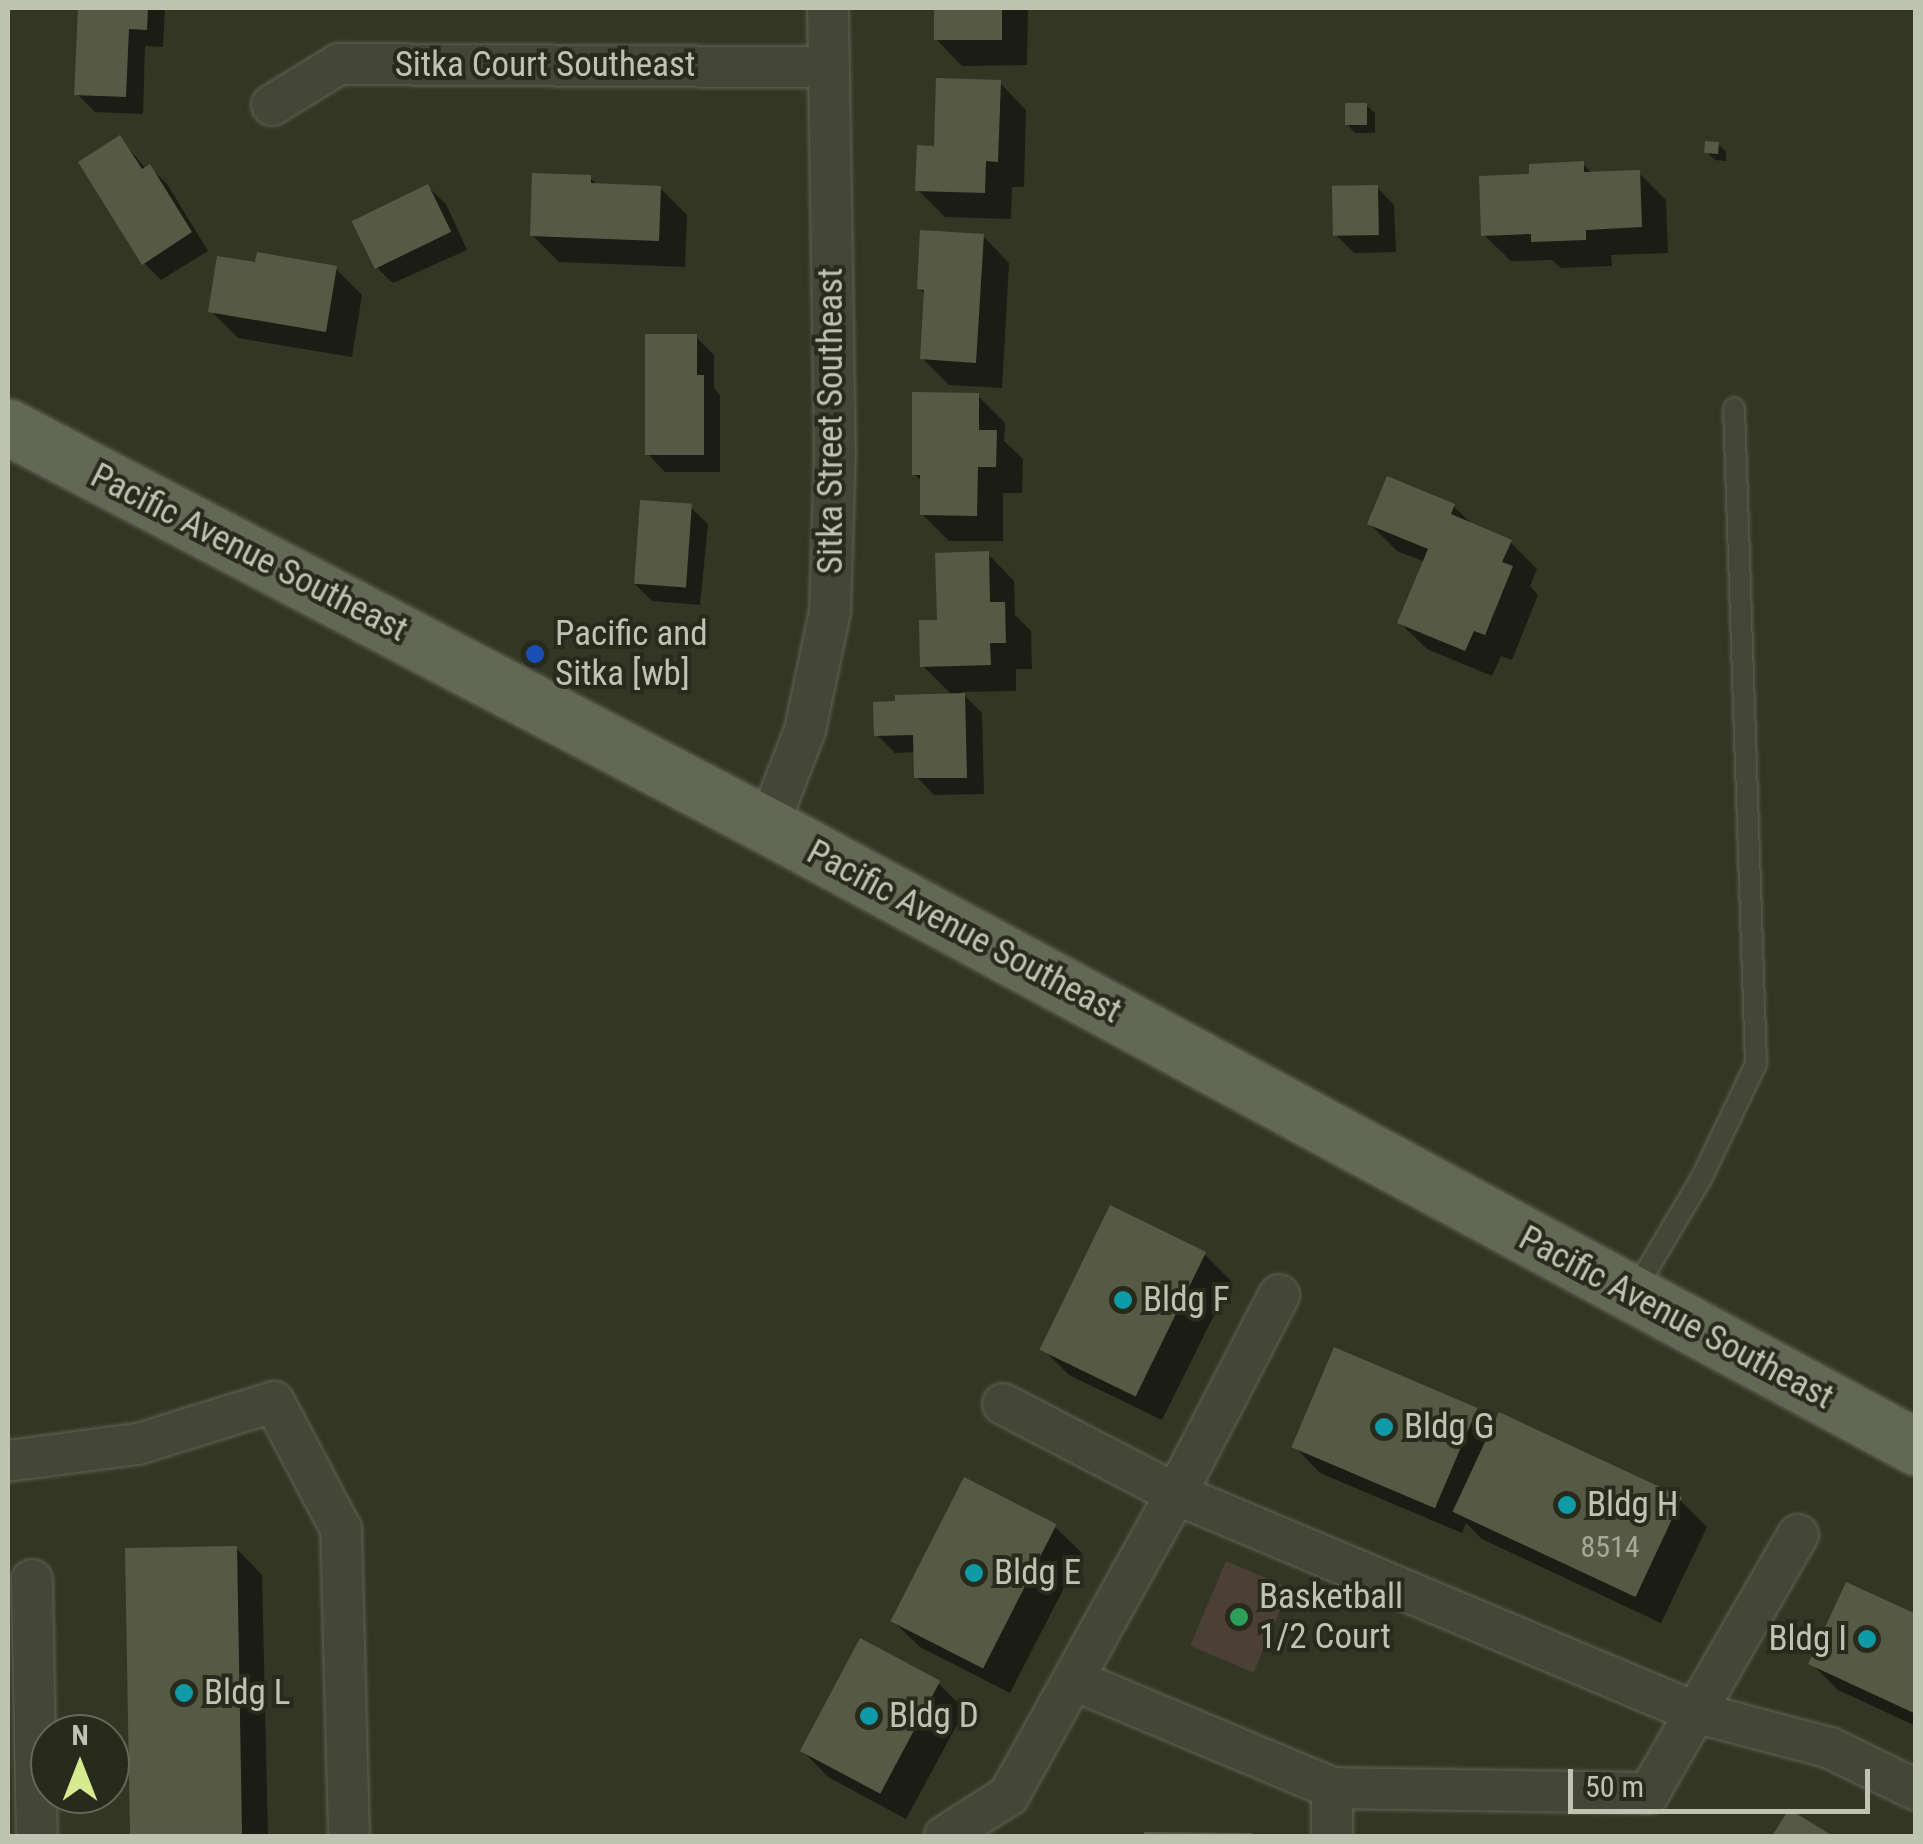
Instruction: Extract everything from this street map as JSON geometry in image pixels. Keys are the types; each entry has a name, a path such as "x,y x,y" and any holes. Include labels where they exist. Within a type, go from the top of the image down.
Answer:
{"main road":[{"name":"Pacific Avenue Southeast","path":"8,427 768,826 1916,1447"}],"street":[{"name":"Sitka Street Southeast","path":"768,826 804,730 830,611 835,455 828,8"},
{"name":"Sitka Court Southeast","path":"272,105 340,64 829,67"},
{"path":"945,1836 1009,1795 1176,1494 1279,1296"},
{"path":"8,1461 138,1444 274,1402 341,1529 349,1836"},
{"path":"1003,1404 1176,1494 1694,1712 1830,1748 1916,1790"},
{"path":"1074,1680 1332,1788 1649,1793 1798,1534"},
{"path":"32,1580 21,1742 36,1836"},
{"path":"1332,1788 1332,1836"}],"lane":[{"path":"1633,1294 1702,1177 1756,1064 1734,408"}],"shaded area":[{"name":"Basketball 1/2 Court","path":"1226,1561 1290,1588 1254,1673 1190,1646"}],"building":[{"path":"78,8 148,8 147,30 129,29 126,97 74,95"},
{"path":"934,8 1002,8 1002,40 934,40"},
{"path":"936,78 1001,80 998,162 986,161 985,193 915,191 917,145 934,146"},
{"path":"1345,103 1367,103 1367,125 1345,125"},
{"path":"120,135 142,169 150,164 192,232 142,265 78,162"},
{"path":"1705,141 1719,142 1718,154 1704,153"},
{"path":"1584,161 1584,172 1640,170 1642,227 1586,230 1586,240 1531,242 1531,234 1481,236 1479,176 1529,174 1529,164"},
{"path":"532,173 591,175 591,183 661,186 659,241 530,236"},
{"path":"428,184 451,232 375,269 352,221"},
{"path":"1378,185 1379,235 1333,236 1332,186"},
{"path":"920,230 984,234 976,363 920,359 924,290 917,289"},
{"path":"257,252 337,266 326,332 208,312 217,256 255,262"},
{"path":"645,334 697,334 697,375 704,375 704,455 645,455"},
{"path":"912,392 979,393 979,430 997,430 996,467 978,467 977,516 920,515 920,475 912,475"},
{"path":"1387,476 1455,504 1451,514 1512,540 1502,562 1513,566 1485,635 1474,631 1465,651 1397,623 1428,549 1367,524"},
{"path":"640,500 692,504 686,587 634,584"},
{"path":"989,551 990,602 1005,602 1006,643 990,643 991,665 920,667 919,620 937,620 935,553"},
{"path":"965,693 967,778 914,778 913,735 874,736 873,702 895,701 895,695"},
{"name":"Bldg F","path":"1110,1205 1206,1252 1136,1397 1039,1350"},
{"name":"Bldg G","path":"1334,1347 1478,1408 1435,1508 1291,1447"},
{"name":"Bldg H","path":"1499,1412 1682,1497 1636,1597 1453,1512"},
{"name":"Bldg E","path":"964,1477 1057,1524 983,1669 890,1621"},
{"name":"Bldg L","path":"237,1546 242,1836 130,1836 125,1548"},
{"name":"Bldg I","path":"1846,1582 1916,1614 1916,1714 1808,1664"},
{"name":"Bldg D","path":"860,1638 940,1681 880,1794 800,1751"},
{"path":"1789,1809 1833,1836 1772,1836"},
{"path":"1144,1832 1252,1833 1252,1836 1144,1836"}],"place":[{"name":"Pacific and Sitka [wb]","path":"535,654"},
{"name":"Bldg F","path":"1123,1300"},
{"name":"Bldg G","path":"1384,1427"},
{"name":"Bldg H","path":"1567,1505"},
{"name":"Bldg E","path":"974,1573"},
{"name":"Basketball 1/2 Court","path":"1239,1617"},
{"name":"Bldg I","path":"1867,1639"},
{"name":"Bldg L","path":"184,1693"},
{"name":"Bldg D","path":"869,1716"}]}
